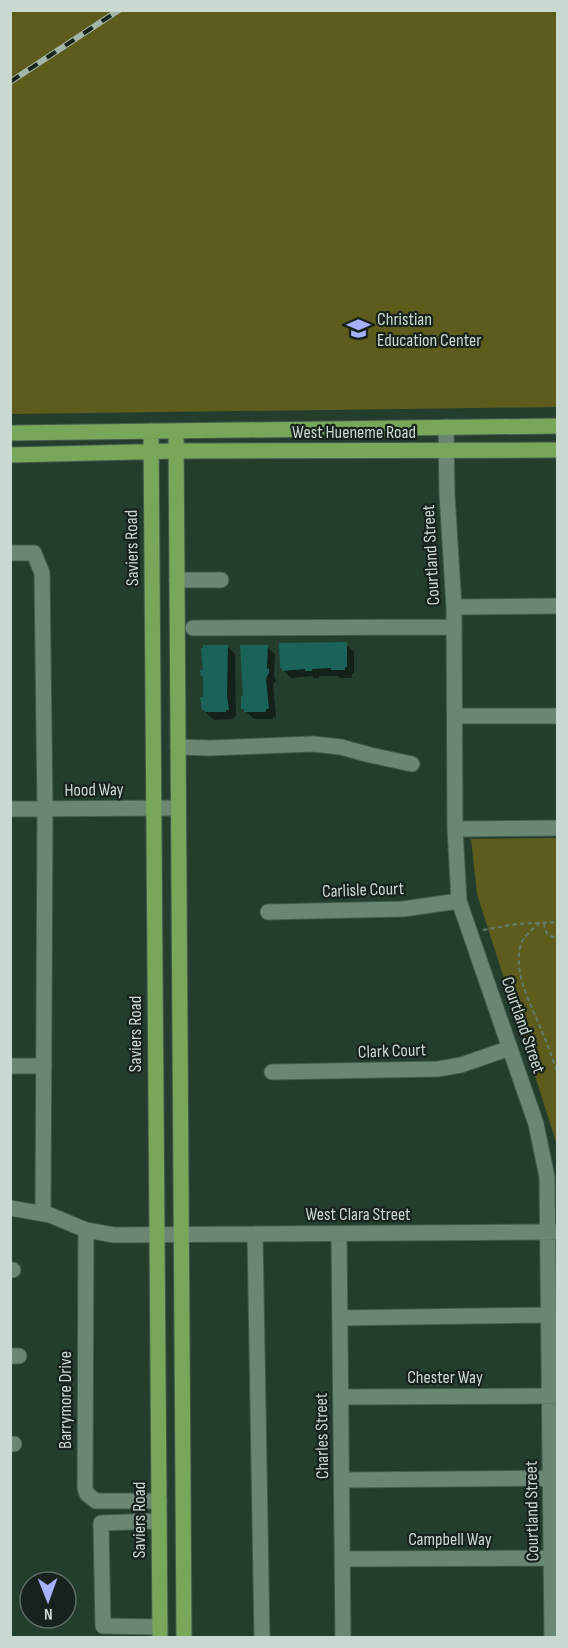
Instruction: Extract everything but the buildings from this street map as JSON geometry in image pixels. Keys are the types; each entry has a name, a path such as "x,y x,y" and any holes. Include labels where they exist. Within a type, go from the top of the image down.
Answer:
{"main road":[{"name":"West Hueneme Road","path":"10,433 558,426"},
{"name":"Saviers Road","path":"151,431 160,1633"},
{"path":"176,431 177,808 181,1091 179,1235 184,1638"},
{"name":"West Hueneme Road","path":"10,455 176,451 558,450"}],"street":[{"name":"Courtland Street","path":"446,427 454,606 455,829 459,901 536,1124 543,1152 553,1232 550,1315 554,1396 551,1478 555,1558 552,1638"},
{"path":"10,553 34,553 42,573 45,810 43,1213"},
{"path":"177,580 221,580"},
{"path":"454,606 558,606"},
{"path":"193,628 454,627"},
{"path":"455,716 558,716"},
{"path":"178,747 313,744 341,747 412,764"},
{"name":"Hood Way","path":"10,809 177,808"},
{"path":"455,829 558,828"},
{"name":"Carlisle Court","path":"268,912 403,909 459,901"},
{"name":"Clark Court","path":"272,1072 438,1069 461,1065 510,1048"},
{"path":"10,1066 44,1066"},
{"name":"West Clara Street","path":"10,1208 43,1213 86,1230 114,1235 553,1232"},
{"name":"Barrymore Drive","path":"86,1230 85,1488 91,1499 96,1502 159,1501"},
{"path":"255,1234 262,1638"},
{"name":"Charles Street","path":"339,1234 344,1638"},
{"path":"340,1318 550,1315"},
{"name":"Chester Way","path":"341,1397 554,1396"},
{"path":"342,1480 551,1478"},
{"path":"159,1521 101,1523 103,1626 160,1633"},
{"name":"Campbell Way","path":"343,1559 555,1558"}],"path":[{"path":"471,933 495,927 558,922"},
{"path":"542,923 545,932 551,937 558,938"},
{"path":"542,923 527,933 522,941 519,950 521,971 526,994 558,1074"}],"shaded area":[{"path":"10,11 557,11 557,407 11,414"},
{"path":"558,838 557,1145 477,894 471,839"}],"railway":[{"path":"10,82 119,10"}],"place":[{"name":"Christian Education Center","path":"359,329"}]}
